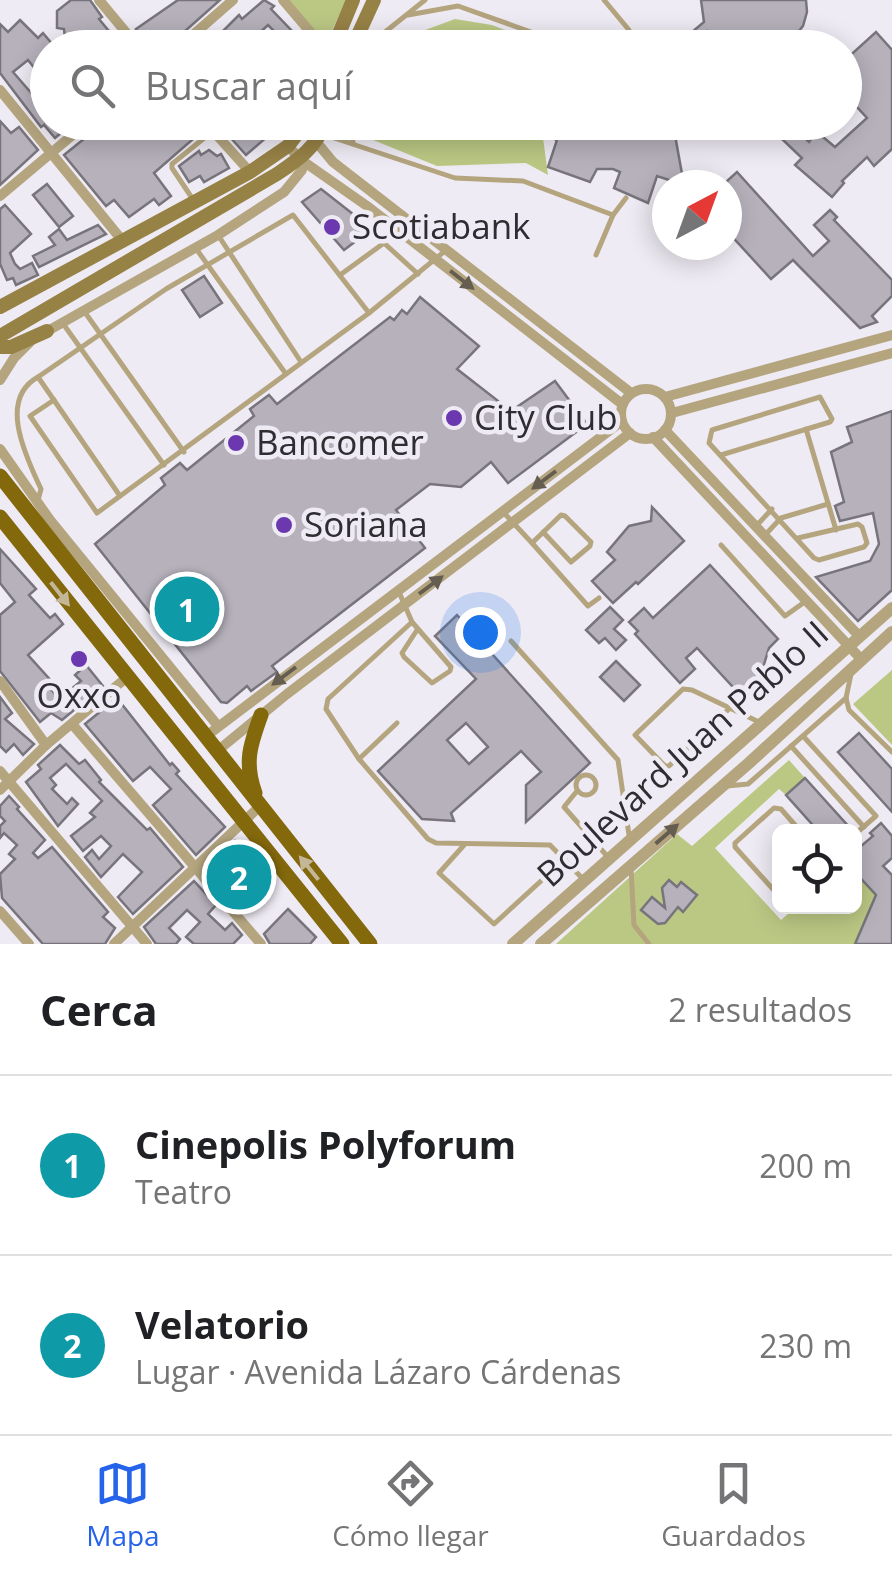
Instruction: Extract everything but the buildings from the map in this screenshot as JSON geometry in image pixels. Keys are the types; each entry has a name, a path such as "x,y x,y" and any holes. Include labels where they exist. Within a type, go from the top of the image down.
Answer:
{"main road":[{"path":"340,30 353,0"},
{"path":"360,30 374,0"},
{"path":"1,304 250,172 293,140"},
{"path":"0,336 300,158 315,140"},
{"path":"172,213 182,229"},
{"path":"0,348 47,330"},
{"path":"0,476 36,502"},
{"path":"0,476 148,662 211,731 216,752 370,943"},
{"path":"2,524 342,944"},
{"path":"132,621 133,632 147,652 148,662"},
{"path":"260,806 247,773 248,752 261,716"}],"street":[{"path":"99,0 123,30"},
{"path":"199,30 233,0"},
{"path":"284,0 309,30"},
{"path":"0,90 30,126"},
{"path":"42,140 121,239"},
{"path":"0,196 66,140"},
{"path":"221,140 250,172"},
{"path":"324,140 334,162 631,394"},
{"path":"288,146 622,404"},
{"path":"0,380 26,345 47,330 218,235 284,192 302,170 300,158"},
{"path":"182,229 195,248"},
{"path":"665,397 892,334"},
{"path":"672,413 892,353"},
{"path":"648,388 665,397 672,413 665,430 653,438 630,433 622,421 622,404 631,394 648,388"},
{"path":"0,449 211,731 622,421"},
{"path":"665,430 762,530 855,642 857,663"},
{"path":"216,752 630,433"},
{"path":"653,438 806,600 855,642"},
{"name":"Boulevard Juan Pablo II","path":"514,944 892,608"},
{"name":"Boulevard Juan Pablo II","path":"540,944 892,632"},
{"path":"4,787 46,745 126,678"},
{"path":"0,681 46,745"},
{"path":"72,724 260,944"},
{"path":"0,772 4,787 147,944"},
{"path":"114,944 260,806"},
{"path":"630,843 630,866"},
{"path":"0,910 28,944"}],"lane":[{"path":"388,30 425,0"},
{"path":"604,0 628,30"},
{"path":"408,15 458,6 525,30"},
{"path":"194,201 172,164 196,140"},
{"path":"347,140 456,178 523,181 613,215"},
{"path":"596,255 613,215 626,198"},
{"path":"16,387 38,377 207,264 293,215 368,313"},
{"path":"218,235 301,362"},
{"path":"340,275 384,244 418,274"},
{"path":"195,248 286,374"},
{"path":"54,400 30,416 97,513 184,452 448,249"},
{"path":"84,311 184,452"},
{"path":"62,322 164,465"},
{"path":"38,377 120,496"},
{"path":"721,455 830,422 832,418 820,397 712,430 710,443 721,455 772,509 781,518 798,538 819,560 867,543 858,524 798,538"},
{"path":"6,416 41,489 36,502"},
{"path":"806,430 836,530"},
{"path":"762,530 781,518 828,504"},
{"path":"762,530 772,509"},
{"path":"502,511 588,606 600,598"},
{"path":"532,543 543,532 561,516 566,516 591,542 590,546 571,562 543,532"},
{"path":"720,545 785,616 806,600"},
{"path":"398,590 417,630 451,668 435,684 402,653 417,630"},
{"path":"412,622 328,699 326,709 360,759 428,839 436,843 550,845 585,881"},
{"path":"511,640 620,764 630,843"},
{"path":"722,786 748,784 846,698 857,663"},
{"path":"730,708 669,766 664,766 635,735 682,689 692,690 763,723"},
{"path":"846,698 849,710 892,752"},
{"path":"360,759 397,723"},
{"path":"791,746 864,827 876,816 803,736"},
{"path":"577,791 590,794 596,788 595,778 582,775 576,782 577,791 564,807 610,859"},
{"path":"772,889 734,848 774,808 781,809 794,824"},
{"path":"466,844 438,873 494,924 565,859"},
{"path":"630,866 634,925 648,944"}],"green space":[{"path":"288,0 346,0 332,30 314,30"},
{"path":"455,19 505,30 425,30"},
{"path":"373,140 543,140 548,175 526,163 437,166"},
{"path":"892,670 892,745 853,704"},
{"path":"789,760 805,778 786,795 779,789 715,848 781,920 788,914 862,914 862,879 876,895 855,944 556,944 677,834 692,846"}],"place":[{"name":"Scotiabank","path":"332,227"},
{"name":"City Club","path":"454,418"},
{"name":"Bancomer","path":"236,443"},
{"name":"Soriana","path":"284,525"},
{"name":"Cinepolis Polyforum","path":"187,609"},
{"name":"Oxxo","path":"79,659"},
{"name":"Velatorio","path":"239,877"}]}
